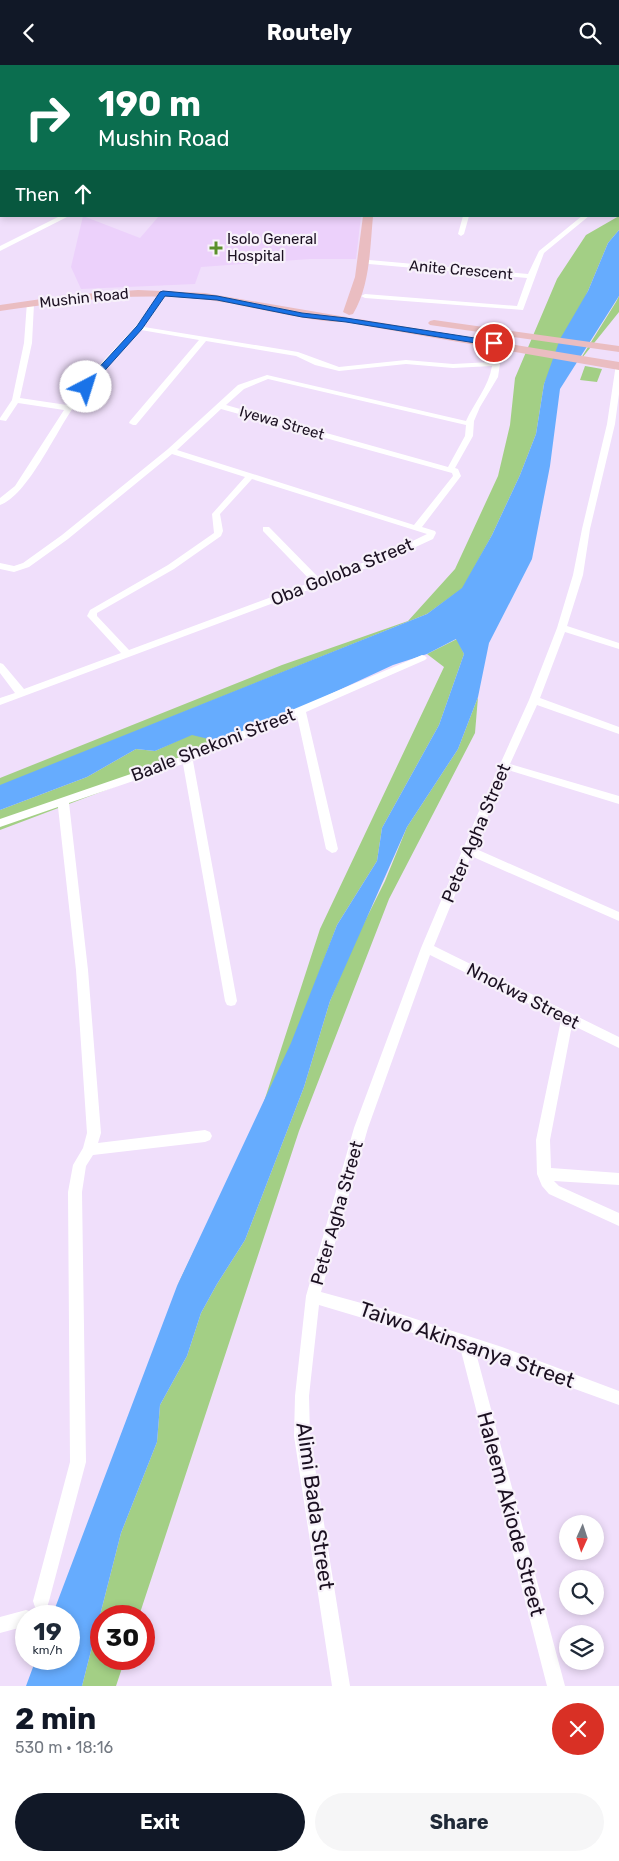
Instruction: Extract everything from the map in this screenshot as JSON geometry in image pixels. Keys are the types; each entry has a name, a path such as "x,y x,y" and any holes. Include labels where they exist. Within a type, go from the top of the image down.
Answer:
{"main road":[{"path":"347,316 356,300 368,217"},
{"path":"364,310 368,262 375,217"},
{"name":"Mushin Road","path":"0,307 95,291 165,290 212,294 304,311 347,316"},
{"name":"Mushin Road","path":"0,307 95,295 163,293 217,298 302,315 347,316"},
{"path":"347,316 364,310 618,348"},
{"path":"364,310 494,343 616,365"}],"street":[{"path":"0,249 10,242 62,217"},
{"path":"461,234 466,217"},
{"name":"Anite Crescent","path":"368,262 498,274 531,275 541,252 585,217"},
{"path":"0,238 10,242"},
{"path":"364,310 520,308 531,275"},
{"path":"0,502 18,488 69,408 94,376 139,328 163,293"},
{"path":"3,419 16,400 28,343 30,304"},
{"path":"139,328 205,337 255,348 298,354 318,363 339,369 406,362 453,366 496,364"},
{"path":"133,423 205,337"},
{"path":"417,527 457,476 455,471 450,470 469,437 470,424 480,397 494,377 496,364 491,356 494,343"},
{"name":"Peter Agha Street","path":"313,1295 361,1128 427,948 534,700 562,628 578,575 586,529 611,424 616,365"},
{"path":"220,406 241,387 267,377 470,424"},
{"path":"16,400 69,408"},
{"name":"Iyewa Street","path":"0,567 14,569 26,565 95,514 171,451 220,406 450,470"},
{"name":"Oba Goloba Street","path":"0,702 389,556 430,537 432,533 171,451"},
{"path":"128,655 92,616 93,611 171,567 218,534 219,527 215,520 216,514 250,476"},
{"path":"266,529 319,583"},
{"path":"562,628 619,646"},
{"name":"Baale Shekoni Street","path":"0,823 187,759 422,658"},
{"path":"0,666 22,694"},
{"path":"534,700 619,731"},
{"path":"301,710 332,849"},
{"path":"187,759 231,1001"},
{"path":"504,766 619,799"},
{"path":"41,1601 78,1462 75,1192 80,1165 90,1150 94,1133 83,980 63,800"},
{"path":"468,850 619,917"},
{"name":"Nnokwa Street","path":"427,948 567,1019 619,1043"},
{"path":"567,1019 543,1140 544,1174 547,1182 554,1190 619,1221"},
{"path":"90,1150 205,1136"},
{"path":"544,1174 619,1179"},
{"name":"Taiwo Akinsanya Street","path":"313,1295 502,1354 619,1398"},
{"name":"Alimi Bada Street","path":"313,1295 302,1396 302,1436 342,1686"},
{"name":"Haleem Akiode Street","path":"466,1343 556,1686"},
{"path":"0,1625 15,1621"}],"shaded area":[{"name":"Isolo General Hospital","path":"83,217 140,238 158,217 361,217 356,259 310,259 201,267 195,284 81,289 71,267"}],"green space":[{"path":"619,217 619,230 608,243 588,291 544,384 536,434 520,475 492,535 463,588 427,614 0,786 0,778 282,665 408,621 455,569 498,476 510,425 515,378 557,279 586,235"},
{"path":"619,296 619,312 578,363 616,302"},
{"path":"585,366 602,369 597,382 580,380"},
{"path":"457,639 464,654 439,725 382,828 377,861 337,925 258,1135 177,1286 259,1117 320,929 444,667 427,654"},
{"path":"478,697 475,733 389,899 299,1131 143,1605 103,1605 121,1533 157,1442 160,1405 187,1356 201,1313 245,1240 304,1087 330,1001 355,941 385,881 407,827 458,749"},
{"path":"192,734 225,743 0,830 0,810 87,777 136,749 155,751"},
{"path":"90,1655 90,1670 121,1670 116,1686 82,1686"}],"water":[{"path":"619,230 619,296 560,389 550,466 532,559 489,643 478,697 458,749 407,827 330,1001 304,1087 245,1240 201,1313 187,1356 160,1405 157,1442 121,1533 103,1605 90,1605 90,1655 82,1686 26,1686 32,1670 80,1670 80,1605 56,1605 177,1286 291,1043 337,925 377,861 382,828 439,725 464,654 456,639 427,654 393,665 225,743 192,735 155,751 136,749 87,777 0,810 0,785 427,614 462,588 492,535 520,475 536,434 544,384 560,339 588,291 608,243"}],"place":[{"name":"Isolo General Hospital","path":"216,248"}],"route":[{"path":"86,387 139,328 163,293 217,298 302,315 494,343"}]}
